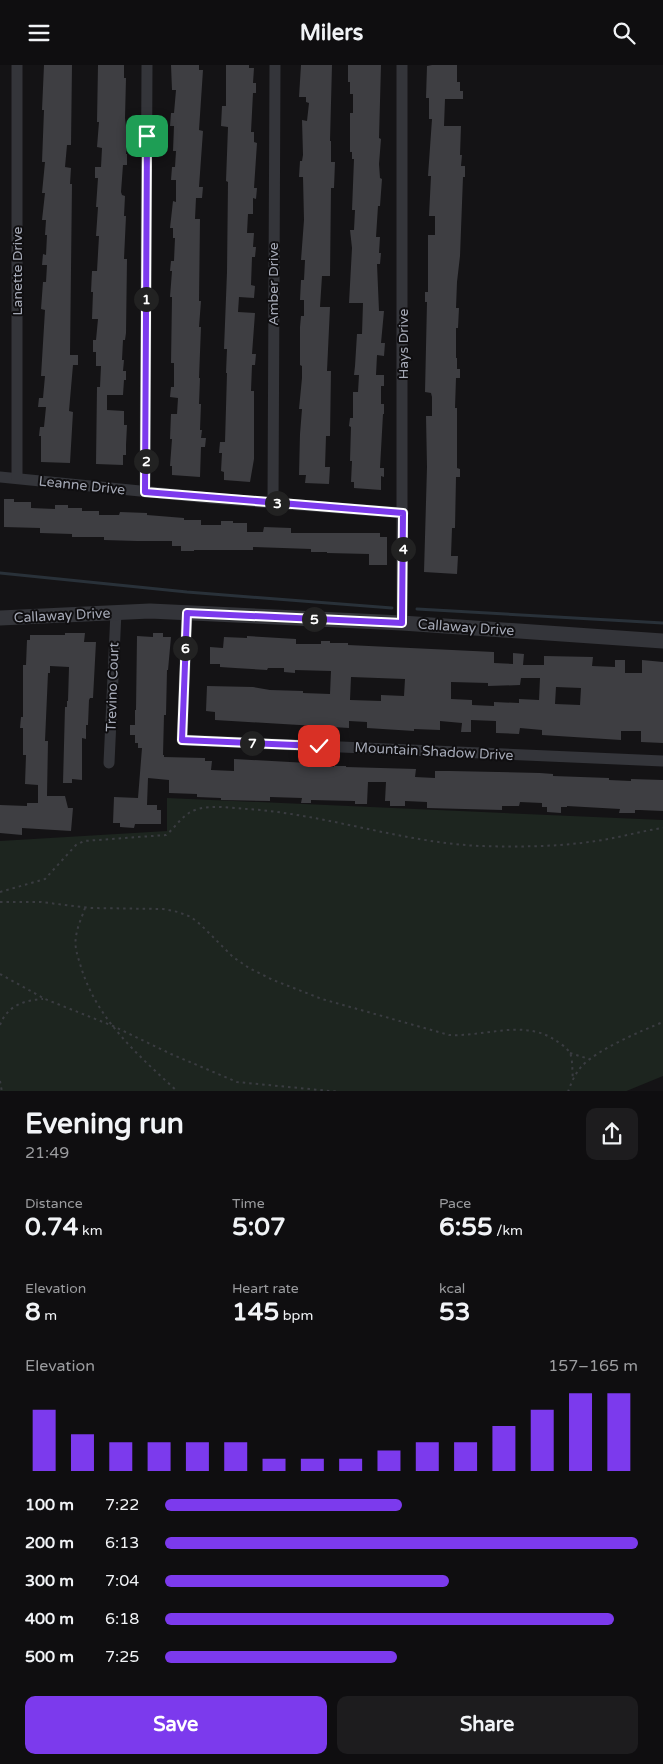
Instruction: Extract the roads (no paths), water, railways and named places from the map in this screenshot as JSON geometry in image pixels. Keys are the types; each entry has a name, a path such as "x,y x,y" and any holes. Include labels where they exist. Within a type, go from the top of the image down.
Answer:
{"street":[{"name":"Lanette Drive","path":"17,65 17,478"},
{"path":"145,492 147,65"},
{"name":"Amber Drive","path":"273,503 275,65"},
{"name":"Hays Drive","path":"402,65 402,623"},
{"name":"Leanne Drive","path":"0,477 145,492 403,513"},
{"name":"Callaway Drive","path":"0,619 116,612 187,613 402,623 663,641"},
{"name":"Trevino Court","path":"109,763 116,612"},
{"name":"Mountain Shadow Drive","path":"187,613 182,740 663,761"}],"waterway":[{"path":"0,573 187,592 392,608"},
{"path":"417,609 663,623"}]}
